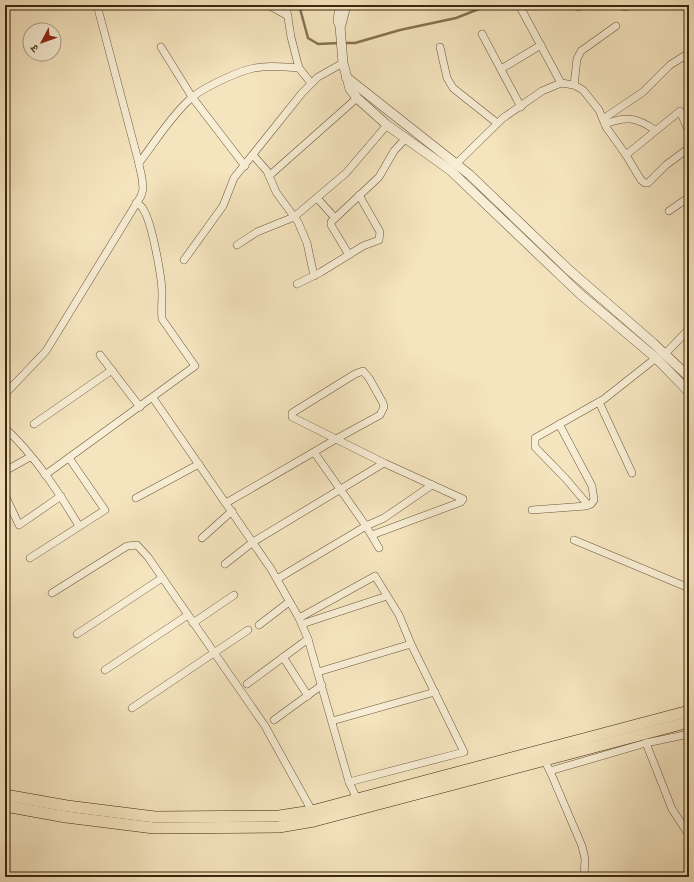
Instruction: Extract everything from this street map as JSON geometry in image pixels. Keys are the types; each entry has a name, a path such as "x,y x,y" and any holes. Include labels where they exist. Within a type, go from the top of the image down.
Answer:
{"main road":[{"path":"5,806 66,817 154,828 279,827 314,821 541,756 689,711"},
{"path":"5,795 67,806 155,817 279,816 312,811 357,799 689,722"}],"street":[{"path":"5,394 46,351 143,189 139,163 97,6 108,5"},
{"path":"268,5 288,16"},
{"path":"340,5 338,21 340,26 343,63 350,89 357,98 386,125 450,170 580,294 689,377"},
{"path":"340,26 343,23 346,5"},
{"path":"519,5 561,83"},
{"path":"623,5 625,8 631,5"},
{"path":"286,7 291,37 299,68 310,83"},
{"path":"574,85 577,59 581,51 616,26"},
{"path":"482,34 521,107"},
{"path":"501,69 540,45"},
{"path":"161,46 192,97 245,166"},
{"path":"440,47 447,78 453,88 497,123"},
{"path":"604,122 643,92 670,65 689,53"},
{"path":"184,260 223,206 230,184 310,83 343,63"},
{"path":"139,163 175,115 201,90 250,69 267,67 299,68"},
{"path":"346,77 456,164 661,356 689,392"},
{"path":"456,164 497,123 542,91 561,83 574,85 583,90 598,110 641,180 645,183 648,183 666,165 689,148"},
{"path":"269,176 357,98"},
{"path":"626,155 680,111 689,132"},
{"path":"604,122 620,119 634,119 655,130"},
{"path":"237,245 257,232 294,217 346,173 386,125"},
{"path":"349,255 331,225 331,222 379,177 394,151 406,138"},
{"path":"253,155 269,176 276,192 294,217 307,243 314,276"},
{"path":"297,284 314,276 363,246 378,240 381,235 359,195"},
{"path":"669,212 689,197"},
{"path":"317,198 335,218"},
{"path":"46,475 195,366 162,319 162,294 158,263 143,207 136,203"},
{"path":"588,505 566,479 535,447 535,438 599,402 661,356 689,329"},
{"path":"100,356 140,407"},
{"path":"34,424 112,370"},
{"path":"226,503 314,452 336,439 383,411 383,403 369,378 363,372 355,374 291,415 294,419 336,439 384,463 463,499 461,502 372,536"},
{"path":"153,398 253,542 277,579 301,621 322,685 349,782 357,799"},
{"path":"599,402 632,473"},
{"path":"532,510 588,505 593,502 595,494 559,424"},
{"path":"5,428 46,475 79,526"},
{"path":"314,452 366,526 379,548"},
{"path":"5,471 30,457"},
{"path":"30,558 105,510 69,458"},
{"path":"225,564 253,542 384,463"},
{"path":"136,498 199,464"},
{"path":"277,579 366,526 384,518 432,485"},
{"path":"5,495 19,525 61,496"},
{"path":"202,538 232,511"},
{"path":"574,540 689,588"},
{"path":"52,593 127,546 133,544 141,549 265,726 312,811"},
{"path":"301,621 375,576 399,615 411,644 464,752 349,782"},
{"path":"77,634 162,578"},
{"path":"193,623 234,595"},
{"path":"301,621 387,596"},
{"path":"259,625 289,602"},
{"path":"105,670 188,615"},
{"path":"132,708 248,630"},
{"path":"247,684 308,639"},
{"path":"318,672 411,644"},
{"path":"283,657 308,696"},
{"path":"274,720 322,685"},
{"path":"332,721 435,692"},
{"path":"550,771 646,743 689,734"},
{"path":"646,743 672,809 689,835"},
{"path":"541,756 550,771 582,846 585,859 584,877"}],"waterway":[{"path":"299,5 308,38 318,44 339,43"},
{"path":"344,43 355,43 400,30 456,18 484,7 485,5"}]}
